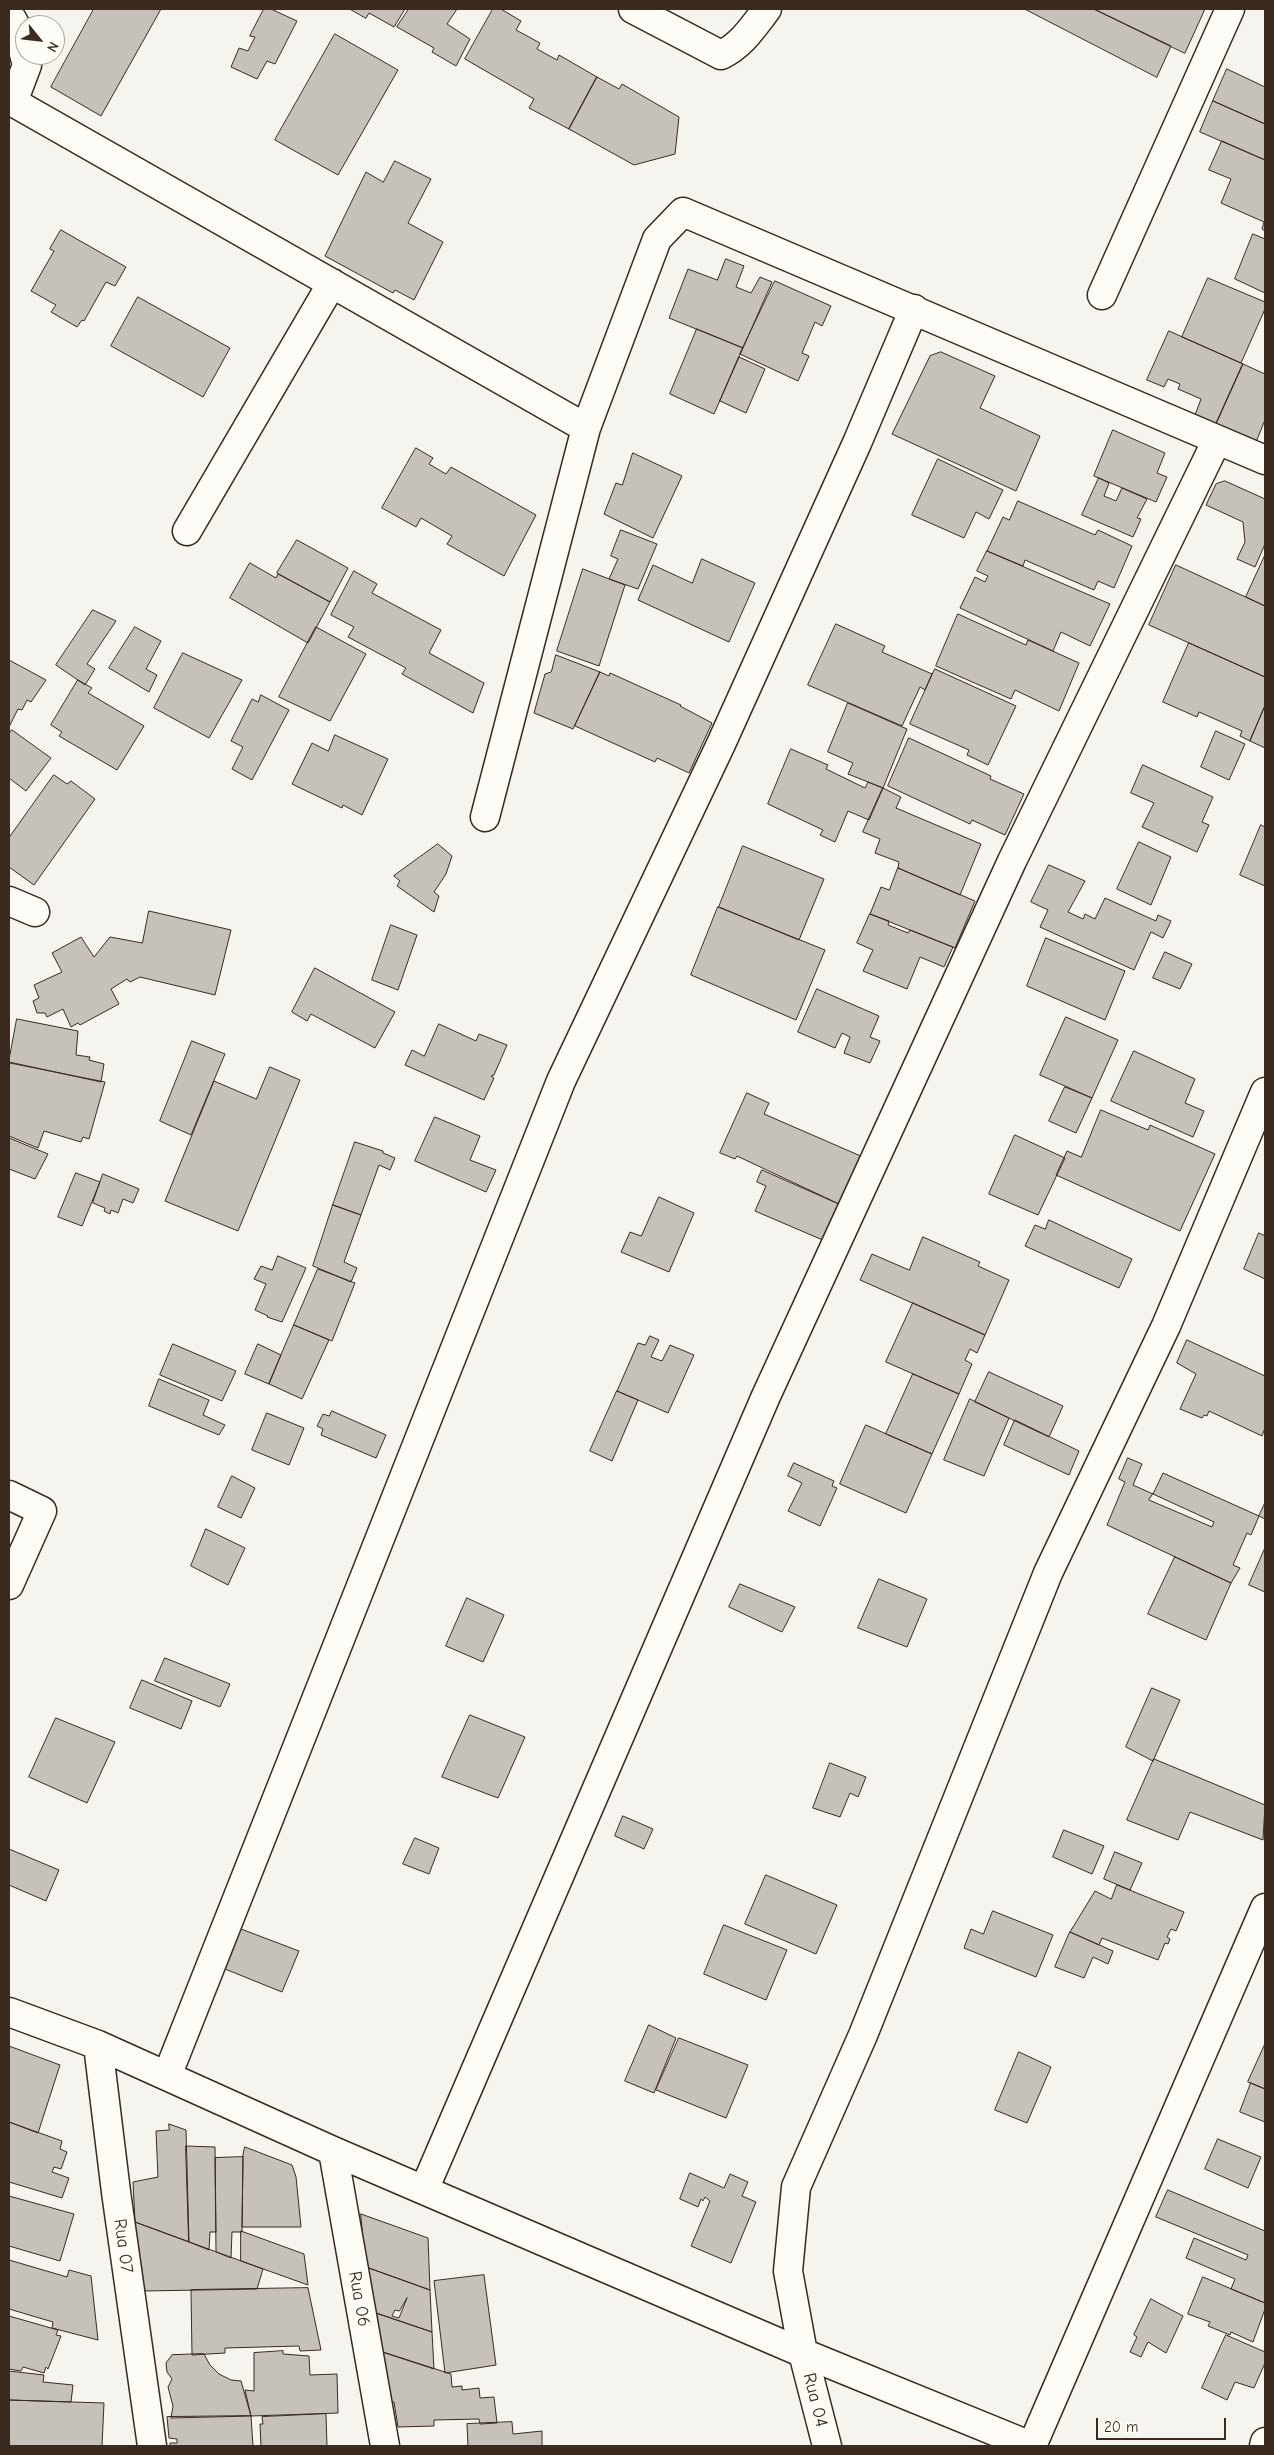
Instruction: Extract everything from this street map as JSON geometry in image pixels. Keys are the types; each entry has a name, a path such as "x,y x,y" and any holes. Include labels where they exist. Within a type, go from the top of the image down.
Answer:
{"street":[{"path":"633,9 721,55 734,49 766,9"},
{"path":"1102,295 1230,9"},
{"path":"9,14 17,28 27,65 11,106 332,283 586,428"},
{"path":"485,817 586,428 657,240 684,212 1265,460"},
{"path":"187,532 332,283"},
{"path":"167,2076 561,1081 721,744 857,443 914,309"},
{"path":"424,2190 770,1387 1012,861 1218,440"},
{"path":"9,900 36,912"},
{"name":"Rua 04","path":"827,2446 803,2353 788,2271 796,2187 863,2035 1048,1573 1166,1326 1265,1092"},
{"path":"9,1495 42,1510 9,1585"},
{"path":"9,2012 98,2045 333,2151 803,2353 1032,2446 1265,1908"},
{"name":"Rua 07","path":"98,2045 116,2192 152,2446"},
{"name":"Rua 06","path":"333,2151 385,2446"},
{"path":"1264,2446 1265,2442"}],"building":[{"path":"94,9 161,9 101,116 51,87 63,65 65,65 65,62"},
{"path":"264,9 271,9 297,21 275,64 267,61 257,79 231,67 239,48 248,51 255,37 250,36"},
{"path":"350,9 405,9 394,27 369,13 366,18"},
{"path":"409,9 457,9 447,24 470,39 456,66 432,52 434,48 397,27"},
{"path":"493,9 501,9 521,21 516,30 540,43 537,49 557,60 559,55 597,77 569,129 529,108 534,99 465,59"},
{"path":"1025,9 1094,9 1171,46 1157,77"},
{"path":"1094,9 1205,9 1185,53"},
{"path":"335,34 398,70 338,175 275,140"},
{"path":"1227,69 1265,87 1265,124 1213,101"},
{"path":"597,77 619,89 622,84 679,117 675,154 634,165 569,129"},
{"path":"1213,101 1265,124 1265,160 1200,132"},
{"path":"1222,141 1265,160 1265,231 1262,229 1264,222 1221,203 1231,179 1209,170"},
{"path":"395,161 431,179 408,223 443,242 414,300 395,290 393,293 325,256 366,172 383,182"},
{"path":"61,230 126,267 115,286 106,282 84,321 82,320 77,327 51,312 56,305 31,291 54,251 50,249"},
{"path":"1253,234 1265,239 1265,293 1235,279"},
{"path":"726,259 744,266 736,287 751,293 760,277 772,282 743,348 669,318 688,269 717,280"},
{"path":"1208,278 1265,302 1265,309 1241,363 1182,337"},
{"path":"775,281 831,306 822,326 815,322 802,353 809,356 798,381 740,354"},
{"path":"138,297 230,348 203,397 111,346"},
{"path":"697,329 743,348 714,414 670,394"},
{"path":"1169,331 1243,364 1216,424 1195,415 1201,399 1178,389 1180,384 1168,379 1164,387 1147,380"},
{"path":"941,352 995,376 980,408 1040,436 1016,491 892,434 930,356"},
{"path":"739,357 765,369 746,413 720,401"},
{"path":"1243,364 1265,374 1265,420 1256,442 1216,424"},
{"path":"1113,430 1165,453 1157,473 1167,477 1156,502 1094,476"},
{"path":"416,448 433,458 429,464 446,474 451,467 536,515 504,576 447,544 452,536 421,518 416,527 382,508"},
{"path":"633,453 682,476 653,538 604,514 616,483 622,485"},
{"path":"938,459 1003,490 989,519 976,512 964,538 912,515"},
{"path":"1099,478 1109,483 1104,496 1116,501 1122,488 1147,499 1137,518 1141,519 1133,537 1082,515"},
{"path":"1225,481 1265,499 1265,544 1255,567 1237,559 1245,542 1243,522 1206,505 1216,484"},
{"path":"1018,501 1095,535 1098,530 1132,546 1114,588 1098,581 1094,590 1025,560 1023,566 987,551 1003,517 1009,520"},
{"path":"621,530 657,544 638,589 609,579 618,559 611,556"},
{"path":"297,540 348,568 330,602 277,573"},
{"path":"987,551 1110,604 1090,646 1061,632 1053,651 960,608 975,577 985,582 988,576 977,571"},
{"path":"1265,555 1265,606 1246,597"},
{"path":"702,559 755,583 729,642 638,600 653,565 692,583"},
{"path":"250,563 276,578 278,574 330,602 308,643 230,598"},
{"path":"1176,565 1265,606 1265,677 1149,625"},
{"path":"583,569 625,585 599,666 557,651"},
{"path":"354,571 377,584 372,593 441,630 429,653 484,683 473,713 402,674 406,668 348,637 354,627 331,615"},
{"path":"93,610 116,621 87,664 95,669 85,685 56,665"},
{"path":"958,614 1026,645 1028,640 1079,663 1059,711 1015,690 1011,699 936,666"},
{"path":"836,624 885,646 882,652 932,674 925,690 920,687 902,726 808,685"},
{"path":"135,627 161,641 146,669 157,675 149,692 109,668"},
{"path":"316,627 366,654 330,721 279,697"},
{"path":"1189,643 1265,677 1265,705 1250,741 1240,736 1242,731 1199,712 1197,717 1163,702"},
{"path":"183,653 242,680 209,738 154,708"},
{"path":"556,655 600,672 573,729 534,713 545,674 551,672"},
{"path":"9,660 46,680 31,702 27,700 22,710 18,709 9,727"},
{"path":"935,669 1016,706 988,765 967,755 969,750 910,724"},
{"path":"600,672 609,676 610,673 681,705 712,723 689,773 657,758 655,762 575,726"},
{"path":"78,680 92,688 88,693 144,726 117,770 59,736 62,732 51,725"},
{"path":"261,695 289,710 252,780 232,769 243,747 231,741 252,699 258,702"},
{"path":"848,703 907,729 883,788 848,774 853,763 828,752"},
{"path":"1265,710 1265,748 1250,741"},
{"path":"12,730 51,758 26,791 9,778 9,734"},
{"path":"1216,731 1245,744 1229,780 1201,767"},
{"path":"335,735 388,759 362,815 343,805 342,808 292,784 312,743 328,751"},
{"path":"909,738 991,776 990,779 1024,794 1005,835 972,820 970,824 888,786"},
{"path":"791,749 828,765 826,769 865,788 868,782 883,788 869,820 848,811 835,842 820,835 823,830 768,804"},
{"path":"1143,765 1213,797 1202,822 1209,825 1197,852 1142,827 1154,803 1131,793"},
{"path":"54,775 67,784 71,781 95,799 34,885 9,867 9,838"},
{"path":"883,788 901,797 896,808 981,844 960,895 898,868 899,862 875,853 880,839 863,832"},
{"path":"1261,825 1265,827 1265,886 1240,875"},
{"path":"1139,842 1171,857 1151,905 1117,889"},
{"path":"438,844 452,856 446,874 434,892 439,896 434,912 397,886 400,881 394,876"},
{"path":"743,846 824,879 799,940 719,907"},
{"path":"1049,865 1085,881 1068,912 1083,919 1085,914 1095,919 1105,898 1156,921 1158,915 1171,921 1163,938 1151,932 1134,970 1040,927 1048,910 1031,902"},
{"path":"898,868 975,901 955,948 870,914 881,887 889,890"},
{"path":"718,907 825,950 796,1020 691,975"},
{"path":"149,911 231,930 215,995 140,977 130,982 127,979 111,989 119,1004 80,1025 78,1023 71,1027 63,1009 47,1017 45,1013 37,1013 33,1001 39,998 34,985 62,972 52,953 81,937 94,957 110,937 142,943"},
{"path":"870,914 889,921 888,925 908,933 910,930 953,947 944,967 920,957 907,989 863,971 873,950 857,943"},
{"path":"391,925 417,935 398,990 372,980"},
{"path":"1046,938 1125,971 1105,1020 1027,986"},
{"path":"1165,952 1192,964 1180,989 1153,978"},
{"path":"315,968 395,1012 375,1048 311,1014 307,1021 292,1012"},
{"path":"817,989 879,1016 870,1037 880,1041 870,1063 844,1053 850,1037 842,1033 835,1048 798,1032"},
{"path":"1066,1017 1118,1040 1092,1098 1040,1075"},
{"path":"17,1019 78,1031 76,1055 90,1057 89,1060 104,1064 101,1082 9,1062"},
{"path":"439,1024 476,1041 479,1034 507,1045 494,1075 491,1076 494,1078 484,1100 405,1065 412,1050 424,1056"},
{"path":"192,1041 225,1054 191,1135 160,1121"},
{"path":"1134,1051 1195,1079 1185,1103 1204,1111 1193,1137 1111,1101"},
{"path":"10,1063 105,1082 89,1139 83,1137 81,1142 44,1131 38,1148 9,1136"},
{"path":"270,1067 300,1080 238,1231 165,1201 214,1081 256,1099"},
{"path":"1065,1087 1092,1098 1076,1133 1049,1121"},
{"path":"747,1093 769,1103 764,1114 863,1157 839,1204 737,1156 735,1159 720,1153"},
{"path":"1101,1110 1148,1130 1150,1125 1215,1154 1180,1231 1056,1175 1067,1151 1081,1157"},
{"path":"435,1117 480,1136 470,1160 496,1170 486,1192 415,1161"},
{"path":"1015,1135 1065,1158 1038,1215 989,1194"},
{"path":"9,1138 48,1154 35,1179 9,1169"},
{"path":"355,1142 383,1151 383,1153 395,1158 390,1170 379,1165 361,1215 333,1205"},
{"path":"762,1170 841,1205 825,1241 755,1211 766,1186 757,1182"},
{"path":"76,1173 100,1182 82,1226 58,1217"},
{"path":"103,1174 139,1189 133,1203 123,1199 118,1213 111,1210 110,1214 104,1211 105,1208 93,1203"},
{"path":"659,1197 694,1213 669,1272 621,1252 630,1232 641,1236"},
{"path":"333,1205 361,1215 344,1262 357,1268 351,1282 313,1266"},
{"path":"1049,1220 1132,1259 1119,1288 1025,1246 1035,1225 1045,1229"},
{"path":"1259,1233 1265,1236 1265,1279 1244,1269"},
{"path":"923,1237 980,1262 978,1266 1009,1280 985,1335 860,1280 872,1254 909,1270"},
{"path":"278,1256 306,1268 282,1322 267,1317 255,1310 266,1284 254,1279 261,1266 272,1270"},
{"path":"318,1269 355,1283 332,1341 294,1325"},
{"path":"913,1303 985,1335 977,1353 970,1349 965,1360 972,1364 959,1394 886,1362"},
{"path":"294,1325 329,1340 302,1399 269,1384"},
{"path":"650,1336 659,1340 651,1357 662,1361 670,1345 694,1355 668,1413 617,1391 638,1343 645,1345"},
{"path":"1187,1340 1265,1376 1265,1428 1262,1436 1209,1411 1207,1416 1204,1415 1202,1418 1180,1409 1196,1374 1177,1363"},
{"path":"173,1344 236,1371 222,1401 160,1375"},
{"path":"258,1344 281,1355 269,1384 245,1374"},
{"path":"989,1372 1063,1406 1049,1437 975,1402"},
{"path":"913,1374 959,1394 932,1454 886,1434"},
{"path":"159,1379 209,1400 203,1415 225,1425 219,1435 149,1406"},
{"path":"617,1391 638,1400 612,1461 590,1451"},
{"path":"970,1399 1009,1418 984,1476 944,1460"},
{"path":"332,1411 386,1435 376,1458 321,1435 323,1429 317,1426 323,1414 329,1416"},
{"path":"267,1413 304,1428 289,1465 252,1450"},
{"path":"1015,1420 1079,1451 1069,1475 1004,1445"},
{"path":"866,1425 932,1454 906,1513 840,1484"},
{"path":"1128,1458 1142,1464 1133,1485 1153,1494 1163,1473 1259,1516 1251,1535 1247,1533 1233,1565 1240,1568 1231,1583 1107,1525 1125,1482 1119,1479","holes":["1153,1494 1214,1522 1212,1527 1149,1500"]},
{"path":"794,1463 834,1481 832,1486 837,1488 820,1526 788,1511 802,1483 788,1476"},
{"path":"232,1476 255,1488 241,1518 218,1507"},
{"path":"1265,1503 1265,1519 1259,1516"},
{"path":"206,1529 245,1548 228,1585 191,1566"},
{"path":"1265,1548 1265,1592 1249,1585"},
{"path":"1175,1557 1231,1583 1206,1640 1148,1614"},
{"path":"879,1579 927,1599 907,1647 858,1628"},
{"path":"740,1584 795,1607 782,1632 729,1607"},
{"path":"467,1598 504,1615 483,1662 446,1646"},
{"path":"165,1658 230,1684 220,1707 155,1681"},
{"path":"142,1680 192,1701 181,1729 130,1708"},
{"path":"1152,1688 1180,1700 1153,1761 1126,1747"},
{"path":"470,1715 525,1737 498,1798 442,1777"},
{"path":"56,1718 115,1742 87,1803 29,1777"},
{"path":"1154,1759 1265,1805 1263,1840 1190,1812 1178,1840 1127,1820"},
{"path":"830,1763 866,1777 858,1797 850,1793 840,1817 813,1808"},
{"path":"623,1816 653,1829 644,1849 615,1836"},
{"path":"1064,1830 1104,1846 1092,1874 1053,1857"},
{"path":"415,1838 439,1848 429,1874 403,1864"},
{"path":"9,1849 59,1870 46,1901 9,1885"},
{"path":"1115,1852 1142,1863 1130,1890 1104,1879"},
{"path":"766,1875 837,1905 816,1954 745,1924"},
{"path":"1117,1885 1184,1912 1176,1931 1171,1929 1167,1937 1170,1939 1168,1944 1165,1943 1158,1960 1102,1938 1099,1945 1070,1932 1095,1891 1111,1899"},
{"path":"993,1911 1053,1935 1036,1977 964,1948 971,1929 983,1934"},
{"path":"724,1925 787,1950 766,2000 704,1974"},
{"path":"241,1929 299,1951 282,1992 225,1969"},
{"path":"1070,1932 1113,1951 1108,1964 1093,1957 1084,1978 1055,1967"},
{"path":"649,2025 676,2038 654,2093 625,2081"},
{"path":"679,2038 748,2065 726,2118 656,2090"},
{"path":"1265,2044 1265,2089 1248,2082"},
{"path":"9,2046 60,2065 38,2133 9,2122"},
{"path":"1019,2052 1051,2067 1027,2123 995,2110"},
{"path":"1251,2083 1265,2089 1265,2122 1240,2112"},
{"path":"9,2122 62,2141 60,2149 67,2152 61,2169 54,2167 52,2172 69,2178 62,2198 9,2182"},
{"path":"169,2124 186,2130 189,2242 135,2222 133,2182 158,2177 156,2131 169,2130"},
{"path":"1218,2139 1261,2157 1248,2188 1205,2169"},
{"path":"186,2146 215,2147 216,2232 210,2232 209,2250 189,2242"},
{"path":"245,2147 292,2165 296,2177 301,2227 242,2227 243,2155"},
{"path":"243,2157 242,2232 232,2232 231,2258 216,2252 215,2158"},
{"path":"690,2173 724,2188 730,2174 748,2182 742,2196 756,2202 731,2263 691,2246 710,2201 705,2197 703,2201 701,2199 698,2207 680,2199"},
{"path":"1168,2190 1265,2231 1265,2303 1231,2289 1235,2279 1186,2258 1194,2238 1246,2260 1248,2255 1156,2217"},
{"path":"9,2196 74,2214 60,2261 9,2246"},
{"path":"361,2214 428,2238 430,2290 366,2267"},
{"path":"135,2222 263,2269 257,2289 144,2291"},
{"path":"241,2231 304,2254 308,2285 241,2261"},
{"path":"9,2260 67,2277 69,2270 91,2276 98,2340 52,2328 53,2322 9,2309"},
{"path":"366,2267 430,2290 432,2332 370,2311","holes":["407,2298 399,2318 392,2316 395,2310 399,2311"]},
{"path":"484,2275 496,2365 445,2373 434,2281"},
{"path":"1203,2277 1265,2303 1265,2309 1253,2342 1231,2332 1230,2335 1208,2326 1210,2322 1188,2314"},
{"path":"308,2288 321,2350 300,2351 299,2346 225,2348 225,2353 192,2355 191,2290"},
{"path":"1151,2299 1183,2316 1166,2353 1148,2342 1141,2357 1130,2352 1137,2337 1134,2335"},
{"path":"370,2311 432,2332 434,2369 373,2349"},
{"path":"9,2316 58,2330 56,2335 61,2336 48,2369 46,2367 44,2373 23,2367 21,2371 9,2369"},
{"path":"1226,2335 1265,2352 1265,2363 1254,2388 1235,2382 1227,2400 1202,2388"},
{"path":"283,2351 283,2354 309,2356 310,2375 337,2374 338,2413 251,2416 245,2390 254,2391 254,2353"},
{"path":"383,2352 451,2374 452,2387 462,2386 462,2390 479,2388 480,2398 494,2397 497,2423 480,2424 479,2419 434,2420 434,2426 398,2427 394,2402 390,2403"},
{"path":"204,2354 210,2365 219,2374 231,2380 241,2381 251,2416 171,2418 173,2406 168,2387 172,2379 167,2372 166,2363 172,2355"},
{"path":"9,2371 44,2375 43,2382 73,2385 71,2402 9,2400"},
{"path":"9,2400 104,2403 102,2446 10,2446"},
{"path":"326,2414 327,2446 261,2446 260,2424 263,2424 262,2417"},
{"path":"251,2416 253,2446 170,2446 170,2443 177,2443 177,2439 169,2438 167,2417"},
{"path":"512,2422 513,2434 542,2431 542,2446 468,2446 467,2424"}]}
